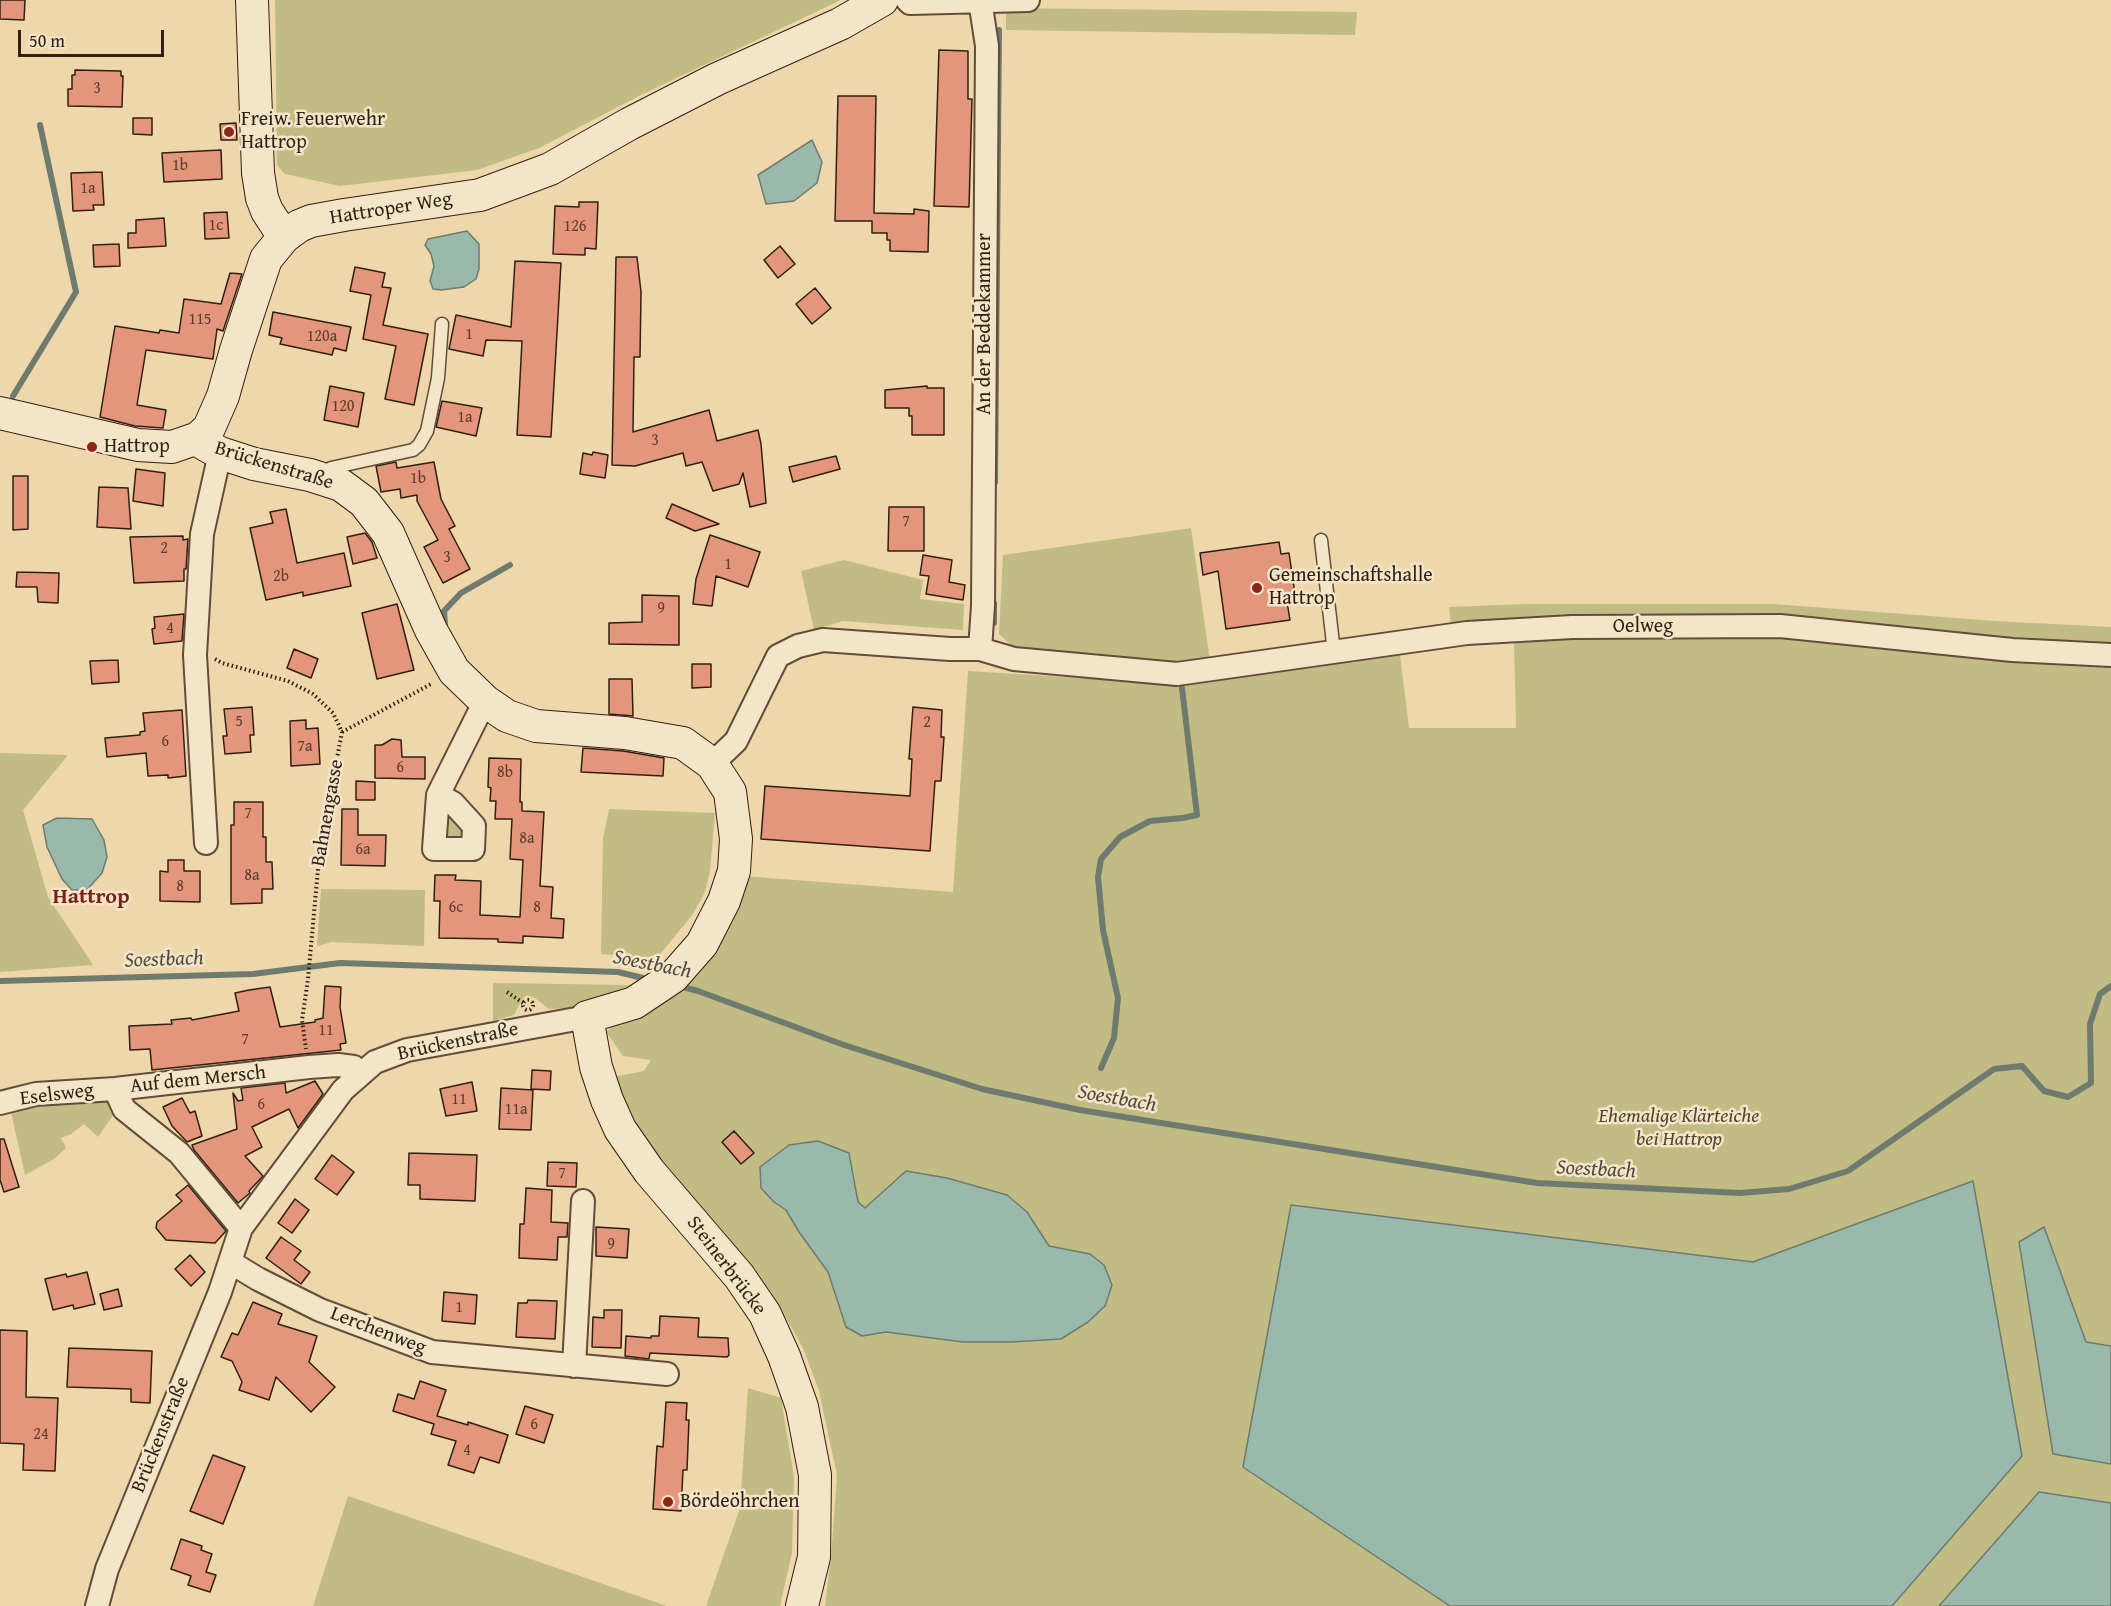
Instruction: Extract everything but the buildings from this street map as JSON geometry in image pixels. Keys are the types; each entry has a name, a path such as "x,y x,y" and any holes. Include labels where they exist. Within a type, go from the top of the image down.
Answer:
{"street":[{"path":"252,0 258,173 262,198 267,211 284,237"},
{"name":"Hattroper Weg","path":"209,446 209,428 223,396 266,259 284,237 299,226 311,221 344,215 480,195 550,169 629,124 717,79 840,24 882,0"},
{"path":"907,0 910,3 1028,0"},
{"name":"An der Beddekammer","path":"980,0 987,46 983,595 980,649"},
{"path":"0,413 138,445 209,446 195,655 206,843"},
{"name":"Brückenstraße","path":"97,1606 107,1569 220,1292 241,1228 343,1090 375,1062 407,1050 587,1017 634,1003 673,977 702,944 724,901 734,871 736,840 730,792 712,764 683,742 625,733 536,726 507,716 485,701 454,671 431,630 388,533 364,501 341,485 321,478 254,464 209,446"},
{"name":"Oelweg","path":"980,649 1014,659 1177,674 1467,633 1572,627 1780,626 2012,650 2111,655"},
{"path":"712,764 736,741 778,656 798,646 823,640 980,649"},
{"path":"438,795 485,701"},
{"name":"Steinerbrücke","path":"587,1017 596,1067 620,1129 649,1171 739,1276 765,1314 784,1356 802,1407 815,1475 814,1557 802,1606"},
{"name":"Auf dem Mersch","path":"241,1228 179,1153 124,1109 115,1089 338,1065 354,1067 360,1073"},
{"name":"Eselsweg","path":"0,1103 36,1094 115,1089"},
{"path":"574,1366 583,1201"},
{"name":"Lerchenweg","path":"230,1262 258,1279 321,1310 432,1352 666,1374"}],"lane":[{"path":"321,478 331,468 413,450 419,446 428,431 438,378 442,324"},
{"path":"1321,540 1334,652"}],"path":[{"name":"Bahnengasse","path":"195,655 209,656 222,663 288,681 313,694 333,713 342,732 320,847 302,1020 309,1067"},
{"path":"342,732 454,671"},
{"path":"507,992 523,1003"}],"green space":[{"path":"275,0 841,0 643,94 539,148 477,170 340,186 285,174 277,165"},
{"path":"1006,8 1357,12 1355,35 1006,30"},
{"path":"1191,528 1210,661 1175,666 1012,646 999,634 1003,555"},
{"path":"844,560 923,580 920,599 964,604 963,630 843,621 814,630 801,571"},
{"path":"1525,604 1773,604 1995,621 2111,627 2111,645 1451,625 1449,607"},
{"name":"Ehemalige Klärteiche bei Hattrop","path":"1753,636 2111,661 2111,1606 825,1606 837,1475 819,1391 803,1348 779,1305 751,1265 656,1164 608,1078 644,1071 651,1060 623,1056 606,1032 623,1018 742,876 953,892 968,671 1176,684 1400,655 1409,728 1516,728 1514,639","holes":["853,1169 858,1202 865,1208 906,1171 947,1178 1007,1195 1027,1212 1049,1246 1091,1254 963,1342 886,1332 862,1336 846,1327 828,1272 786,1210 774,1202"]},
{"path":"0,753 68,755 23,810 48,897 93,965 0,972"},
{"path":"609,809 715,813 710,871 705,892 693,914 657,958 601,954 603,839"},
{"path":"443,813 451,813 465,829 465,841 449,841 443,833"},
{"path":"321,889 425,890 424,946 332,942 317,946"},
{"path":"493,983 631,985 613,994 568,1008 549,1009 527,995 514,1015 493,1021"},
{"path":"93,1100 108,1102 116,1111 98,1137 84,1124 61,1138 66,1148 54,1159 25,1175 11,1112 38,1106"},
{"path":"748,1388 781,1398 794,1477 792,1553 780,1606 706,1606 740,1508"},
{"path":"348,1496 667,1606 313,1606"}],"shaded area":[{"path":"812,140 822,162 817,183 794,201 766,204 758,175"},
{"path":"467,231 479,244 479,269 476,279 464,287 433,289 430,281 434,266 431,254 425,245 428,239"},
{"path":"57,818 92,819 104,840 107,857 102,873 87,890 72,890 62,879 47,847 43,825"},
{"path":"818,1141 849,1153 858,1202 865,1208 906,1171 947,1178 1007,1195 1027,1212 1049,1246 1090,1254 1104,1265 1112,1285 1105,1306 1088,1322 1061,1339 963,1342 886,1332 862,1336 846,1327 828,1272 786,1210 774,1202 761,1188 760,1167 789,1145"},
{"path":"1973,1181 2022,1456 1892,1606 1450,1606 1243,1467 1291,1205 1753,1262"},
{"path":"2044,1227 2086,1342 2111,1346 2111,1464 2053,1454 2019,1242"},
{"path":"2039,1492 2111,1503 2111,1606 1939,1606"}],"waterway":[{"path":"995,482 999,30"},
{"path":"13,396 76,292 40,125"},
{"path":"445,625 444,611 461,593 510,565"},
{"path":"994,603 994,623"},
{"path":"1101,1068 1114,1038 1118,998 1103,930 1098,877 1101,859 1120,837 1150,821 1197,815 1182,688"},
{"name":"Soestbach","path":"0,981 253,974 340,963 618,972 651,980"},
{"name":"Soestbach","path":"679,986 844,1045 982,1089 1080,1110 1537,1183 1740,1193 1789,1189 1848,1171 1994,1069 2022,1066 2044,1091 2068,1097 2091,1083 2090,1024 2100,994 2111,986"}],"place":[{"name":"Freiw. Feuerwehr Hattrop","path":"229,132"},
{"name":"Hattrop","path":"92,447"},
{"name":"Gemeinschaftshalle Hattrop","path":"1257,588"},
{"name":"Bördeöhrchen","path":"668,1502"}],"district":[{"name":"Hattrop","path":"91,897"}]}
